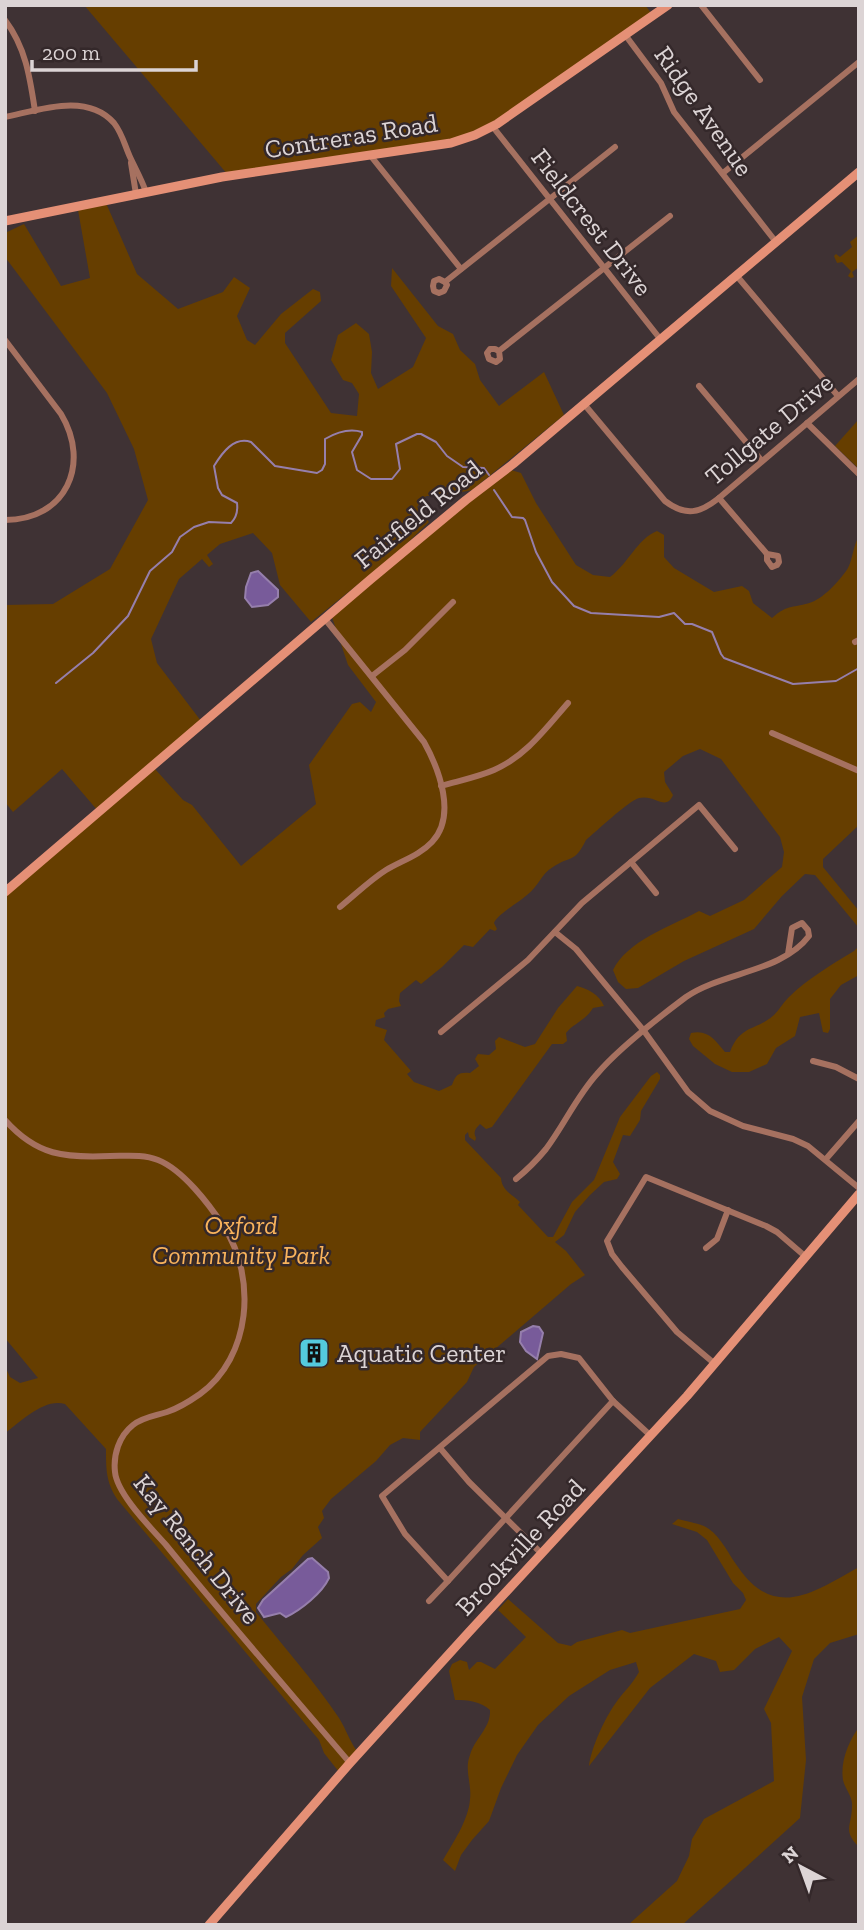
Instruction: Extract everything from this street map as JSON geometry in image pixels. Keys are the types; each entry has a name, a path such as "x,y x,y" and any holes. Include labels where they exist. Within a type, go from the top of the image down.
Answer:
{"street":[{"name":"Contreras Road","path":"5,221 222,177 451,143 492,127 668,5"},
{"path":"701,5 760,80"},
{"path":"5,20 21,47 29,69 35,111"},
{"name":"Ridge Avenue","path":"626,36 661,83 674,112 776,242"},
{"path":"723,173 859,62"},
{"path":"5,117 71,105 89,107 102,113 114,123 122,136 140,175 141,193"},
{"name":"Fieldcrest Drive","path":"492,127 661,340"},
{"path":"445,282 614,147"},
{"path":"370,155 461,269"},
{"name":"Fairfield Road","path":"5,892 466,500 506,470 859,172"},
{"path":"499,351 670,216"},
{"path":"736,275 838,396"},
{"path":"5,340 61,414 68,427 74,450 74,464 70,479 57,501 22,520 5,520"},
{"name":"Tollgate Drive","path":"584,404 665,501 675,508 697,511 719,498 859,379"},
{"path":"699,386 762,461"},
{"path":"807,423 859,474"},
{"path":"719,498 767,554"},
{"path":"372,676 405,650 453,602"},
{"path":"325,619 424,742 441,786 445,805 445,817 440,832 432,842 422,851 385,871 340,907"},
{"path":"441,786 493,771 507,763 533,744 568,703"},
{"path":"772,733 859,771"},
{"path":"441,1032 528,960 582,903 699,805 735,849"},
{"path":"631,862 656,892"},
{"path":"516,1179 546,1148 595,1076 608,1062 689,995 707,985 768,964 788,954 797,948 808,936 808,930 802,923 793,928 788,954"},
{"path":"555,932 576,949 644,1031 688,1092 710,1111 743,1126 793,1139 808,1146 859,1188"},
{"path":"813,1062 836,1067 859,1079"},
{"name":"Kay Rench Drive","path":"5,1121 22,1137 56,1154 77,1158 135,1155 157,1160 184,1178 231,1240 245,1289 240,1335 234,1350 225,1367 201,1393 169,1411 141,1420 125,1433 115,1456 116,1479 125,1495 193,1579 350,1763"},
{"path":"826,1159 859,1121"},
{"path":"715,1364 677,1332 612,1254 607,1241 646,1177 766,1226 806,1257"},
{"name":"Brookville Road","path":"209,1925 350,1763 651,1436 859,1194"},
{"path":"706,1248 716,1239 729,1210"},
{"path":"448,1581 405,1534 382,1496 548,1356 561,1354 579,1358 613,1401 651,1436"},
{"path":"429,1601 613,1401"},
{"path":"440,1448 469,1482 542,1554"}],"green space":[{"path":"84,5 645,5 652,14 497,121 453,140 228,175"},
{"path":"106,203 137,274 178,309 223,292 234,277 250,288 237,316 247,340 255,345 281,314 313,289 320,292 321,301 285,333 285,343 331,413 357,416 359,394 352,383 343,380 331,360 338,335 356,323 369,334 371,373 378,389 413,367 426,338 391,286 392,268 438,326 453,334 460,350 475,364 480,380 499,406 544,372 564,415 472,490 426,496 417,507 429,522 397,553 311,622 280,585 272,553 253,533 220,544 207,555 213,564 209,567 202,559 179,579 151,639 157,663 201,721 98,811 62,769 13,812 5,802 5,605 53,604 110,569 148,500 134,449 107,393 5,257 5,233 24,224 61,286 90,278 78,210"},
{"path":"859,235 859,267 852,272 854,277 851,278 848,276 851,271 842,262 837,263 834,256 836,254 840,257 852,247 850,242"},
{"path":"859,419 859,469 835,446"},
{"name":"Oxford Community Park","path":"511,470 521,473 536,503 576,565 593,575 610,577 644,540 657,531 664,535 664,557 674,568 714,592 742,586 749,591 753,603 772,618 787,608 817,600 832,587 848,568 859,536 859,825 823,859 823,867 859,911 859,928 815,875 805,874 754,929 684,961 638,988 626,989 618,982 613,970 639,942 699,911 710,916 744,900 782,867 784,852 780,837 721,759 700,749 683,756 664,772 665,782 673,795 670,800 663,802 645,797 627,805 586,840 575,856 549,870 531,892 500,916 494,923 497,929 495,931 490,929 473,947 464,945 421,984 416,980 400,993 401,1006 388,1009 384,1013 385,1017 376,1020 375,1026 387,1030 384,1040 411,1071 407,1074 414,1082 439,1091 452,1085 458,1074 470,1073 479,1066 475,1059 478,1054 489,1055 496,1049 495,1041 499,1037 525,1047 535,1044 558,1008 577,986 589,990 599,998 604,1006 593,1008 569,1030 566,1033 567,1041 563,1044 552,1044 492,1127 486,1129 480,1124 475,1131 475,1141 469,1137 468,1132 465,1135 465,1140 501,1178 505,1189 520,1202 518,1205 548,1237 553,1237 572,1202 594,1180 620,1117 651,1076 657,1072 660,1079 630,1136 623,1135 613,1162 620,1174 617,1179 604,1182 590,1195 575,1212 564,1235 555,1242 585,1275 474,1367 467,1382 420,1432 420,1440 403,1438 390,1445 376,1461 331,1499 322,1511 324,1518 318,1527 322,1538 256,1604 256,1612 330,1705 357,1751 339,1772 324,1753 319,1740 117,1499 107,1475 106,1449 65,1404 41,1407 5,1433 5,1366 10,1377 20,1383 38,1378 5,1338 5,892 155,769 183,800 192,805 241,866 316,804 309,765 352,704 360,702 371,712 376,702 348,665 332,617 433,531"},
{"path":"859,946 859,975 841,985 830,999 828,1033 823,1032 819,1013 800,1017 795,1036 776,1048 767,1064 749,1072 732,1072 715,1064 693,1046 689,1039 691,1033 697,1032 711,1036 725,1052 730,1052 739,1037 774,1015 803,985"},
{"path":"678,1519 698,1524 713,1532 752,1584 766,1593 781,1597 796,1597 811,1592 859,1567 859,1634 830,1643 814,1659 802,1697 806,1760 800,1818 682,1925 628,1925 677,1881 689,1856 692,1839 704,1819 774,1781 771,1723 764,1709 792,1651 779,1637 755,1649 734,1670 720,1672 716,1661 694,1654 650,1688 589,1766 595,1742 607,1717 639,1672 636,1662 610,1670 569,1696 538,1725 517,1755 489,1821 461,1855 455,1871 443,1860 467,1815 470,1793 468,1761 488,1722 490,1710 474,1702 455,1700 449,1671 452,1664 460,1660 467,1662 469,1670 477,1662 481,1662 495,1669 526,1637 498,1610 508,1599 558,1643 571,1646 622,1630 630,1633 740,1609 746,1600 743,1593 733,1583 707,1540 697,1532 672,1524"},
{"path":"859,1727 859,1847 849,1832 852,1803 842,1773 846,1752"}],"shaded area":[{"path":"258,571 278,590 278,597 268,605 252,607 245,598 246,587 251,573"},
{"path":"533,1326 539,1327 543,1333 537,1359 526,1351 520,1342 521,1332"},
{"path":"312,1558 328,1572 329,1578 321,1589 304,1606 286,1617 280,1613 264,1617 258,1608 263,1600"}],"waterway":[{"path":"56,683 93,653 128,616 150,571 172,552 180,537 194,527 209,522 233,521 237,514 237,503 222,495 214,466 225,451 239,441 251,442 275,466 317,473 325,464 325,439 343,431 362,432 352,452 357,470 371,479 392,479 400,469 396,444 421,434 436,442 447,456 463,467 484,468 489,475"},
{"path":"494,490 512,517 525,520 536,552 552,582 574,606 591,613 659,617 674,613 685,624 712,632 724,658 793,684 836,681 859,668"}],"place":[{"name":"Aquatic Center","path":"314,1353"}]}
